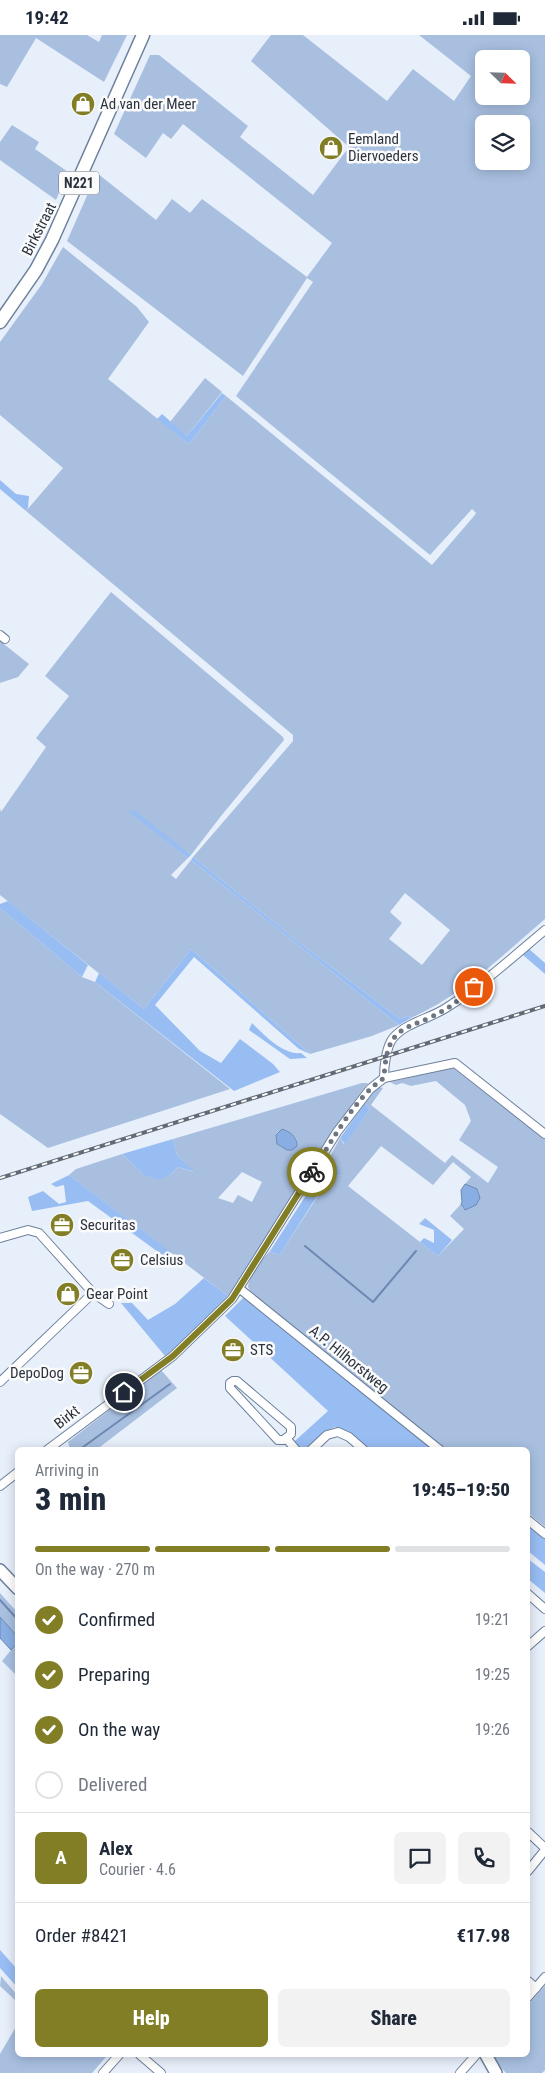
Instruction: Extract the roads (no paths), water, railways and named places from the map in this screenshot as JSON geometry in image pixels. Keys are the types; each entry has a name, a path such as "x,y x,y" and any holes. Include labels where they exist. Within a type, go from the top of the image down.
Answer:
{"main road":[{"name":"Birkstraat","path":"0,323 32,276 52,241 144,35"}],"street":[{"path":"545,930 445,1009 398,1032 391,1041 384,1066 384,1078 455,1063 545,1134"},
{"name":"Birkt","path":"51,1447 173,1356 207,1325 240,1289 337,1132 370,1089 384,1078"},
{"path":"0,1238 28,1230 39,1233 93,1293 109,1304"},
{"name":"A.P. Hilhorstweg","path":"240,1289 436,1447"},
{"path":"0,1382 93,1293"},
{"path":"237,1381 267,1407 290,1427 291,1434 281,1441 230,1388 230,1383 237,1381"},
{"path":"257,1417 267,1407"},
{"path":"314,1447 327,1435 338,1431 361,1447"},
{"path":"286,1438 294,1447"},
{"path":"0,1486 15,1475"},
{"path":"530,1522 545,1534"},
{"path":"0,1570 15,1586"},
{"path":"530,1596 545,1609"},
{"path":"530,1644 545,1631"},
{"path":"530,1834 545,1849 530,1868"},
{"path":"530,1995 545,1977"},
{"path":"530,1983 536,1988"},
{"path":"103,2073 117,2057"},
{"path":"142,2057 161,2073"},
{"path":"460,2073 474,2057"},
{"path":"487,2057 496,2073"}],"waterway":[{"path":"305,1246 373,1302 416,1251"},
{"path":"83,1447 170,1384"},
{"path":"0,1600 15,1617"}],"railway":[{"path":"0,1178 545,1006"}],"place":[{"name":"Ad van der Meer","path":"83,104"},
{"name":"Eemland Diervoeders","path":"331,148"},
{"name":"Securitas","path":"62,1225"},
{"name":"Celsius","path":"122,1260"},
{"name":"Gear Point","path":"68,1294"},
{"name":"STS","path":"233,1350"},
{"name":"DepoDog","path":"81,1373"}]}
